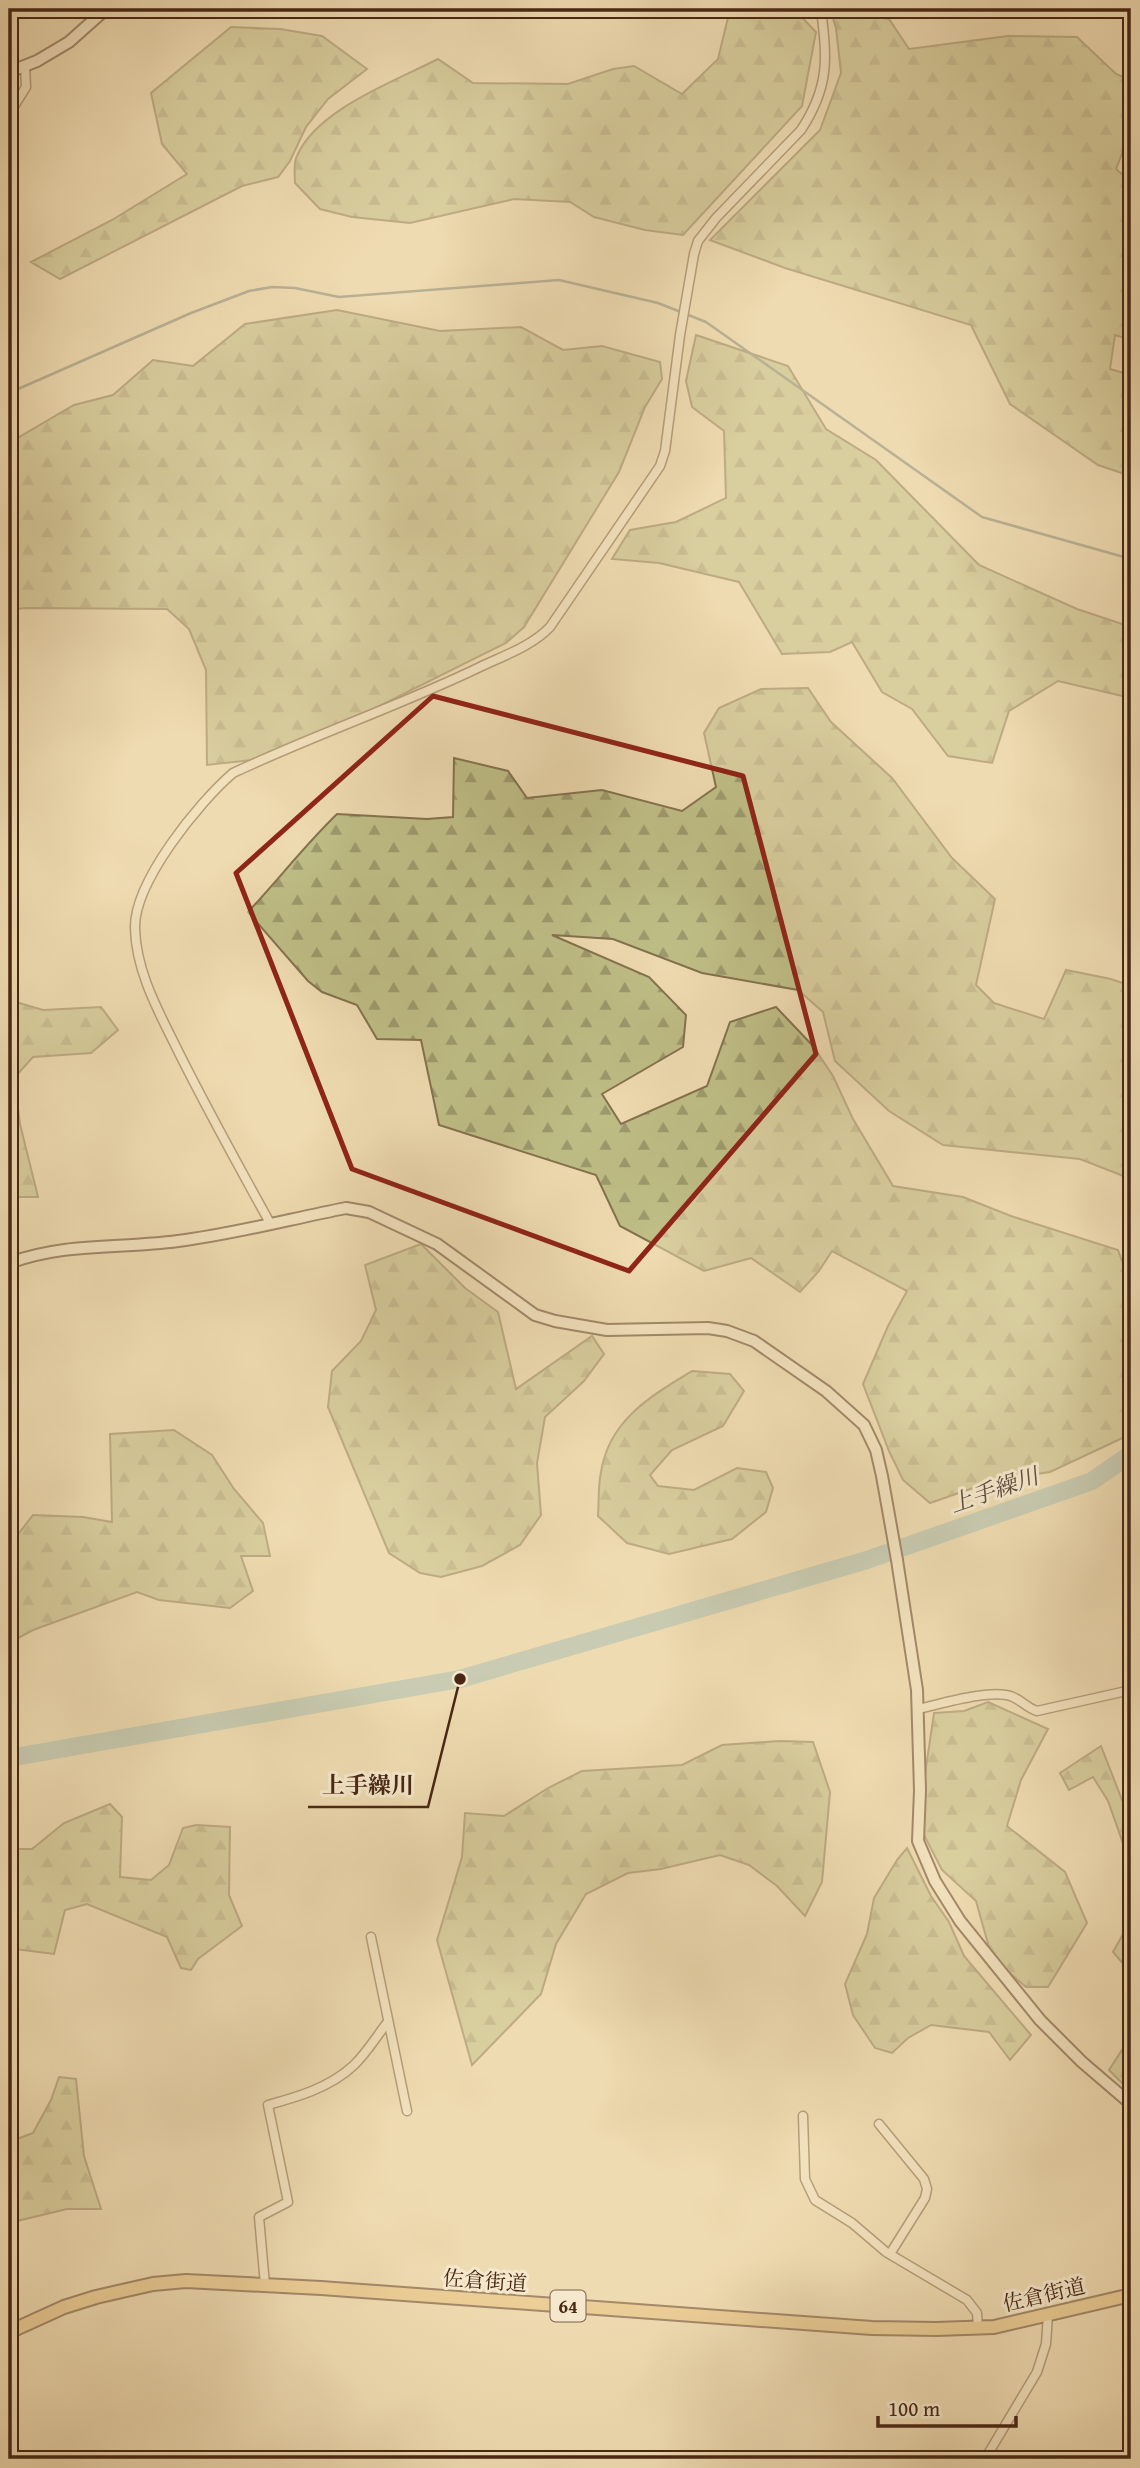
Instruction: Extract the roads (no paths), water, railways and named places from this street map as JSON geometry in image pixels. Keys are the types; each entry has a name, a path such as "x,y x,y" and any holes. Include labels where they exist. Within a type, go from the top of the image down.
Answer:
{"main road":[{"name":"佐倉街道","path":"9,2332 64,2307 96,2297 153,2284 186,2281 872,2328 978,2328 1131,2295"}],"street":[{"path":"9,72 69,42 106,9"},
{"path":"270,1223 199,1093 143,976 135,927 137,908 145,887 179,834 206,799 233,773 446,683 524,646 550,627 660,466 665,451 680,335 698,241 716,218 802,130 811,114 826,71 821,9"},
{"path":"9,114 26,87 25,66"},
{"path":"9,1263 49,1251 178,1241 346,1208 357,1209 437,1244 535,1315 587,1328 607,1330 708,1328 727,1331 754,1341 826,1391 864,1425 876,1450 897,1559 918,1709 918,1841 935,1881 960,1921 1040,2020 1082,2062 1131,2104"},
{"path":"918,1709 995,1694 1013,1697 1037,1711 1131,1690"},
{"path":"371,1937 407,2111"},
{"path":"265,2285 259,2217 288,2202 268,2105 301,2095 335,2079 354,2065 387,2023"},
{"path":"803,2116 805,2179 815,2200 852,2223 890,2254 967,2300 976,2313 978,2328"},
{"path":"879,2124 924,2179 927,2189 925,2198 890,2254"},
{"path":"985,2459 1037,2372 1046,2344 1048,2314"}],"waterway":[{"path":"9,393 191,313 249,291 272,287 295,288 339,297 559,280 658,303 706,322 982,517 1131,559"},
{"name":"上手繰川","path":"9,1758 460,1679 867,1560 1092,1481 1131,1454"}],"place":[{"name":"上手繰川","path":"460,1679"}]}
